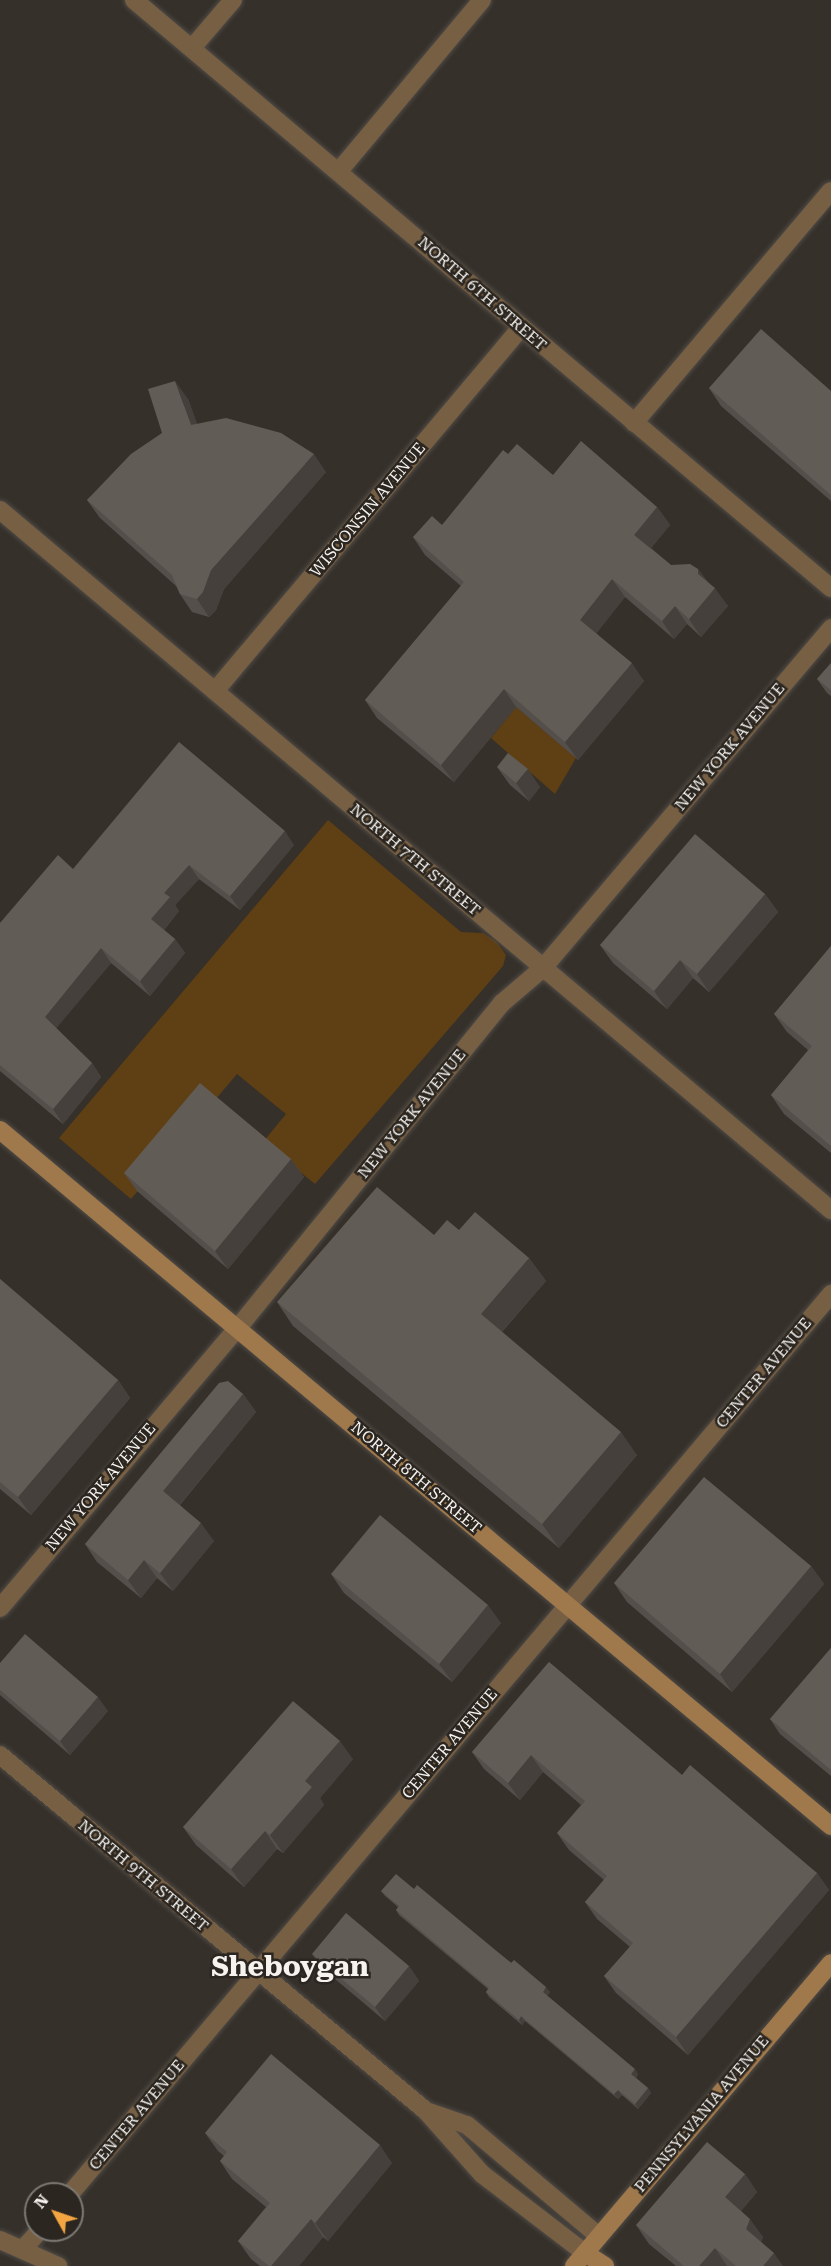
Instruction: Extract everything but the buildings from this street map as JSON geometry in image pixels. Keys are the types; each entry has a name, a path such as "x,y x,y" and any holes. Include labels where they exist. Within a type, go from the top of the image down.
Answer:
{"main road":[{"name":"NORTH 8TH STREET","path":"0,1130 831,1826"},
{"name":"PENNSYLVANIA AVENUE","path":"579,2259 831,1963"},
{"path":"579,2259 605,2266"}],"street":[{"name":"NORTH 6TH STREET","path":"134,0 831,588"},
{"path":"192,48 233,0"},
{"path":"339,171 482,0"},
{"path":"634,423 831,191"},
{"name":"WISCONSIN AVENUE","path":"215,692 521,328"},
{"name":"NORTH 7TH STREET","path":"0,510 831,1210"},
{"name":"NEW YORK AVENUE","path":"0,1608 237,1329 502,1004 543,968 831,627"},
{"name":"CENTER AVENUE","path":"80,2182 831,1294"},
{"name":"NORTH 9TH STREET","path":"0,1755 426,2111 473,2165 579,2259"},
{"name":"NORTH 9TH STREET","path":"426,2111 467,2125 599,2236"},
{"path":"0,2240 58,2266"},
{"path":"23,2249 29,2242"}],"shaded area":[{"path":"516,707 576,758 555,794 491,738"},
{"path":"328,820 461,932 483,933 496,941 506,955 503,966 315,1184 263,1142 286,1114 237,1074 131,1199 59,1138"}],"district":[{"name":"Sheboygan","path":"290,1967"}]}
